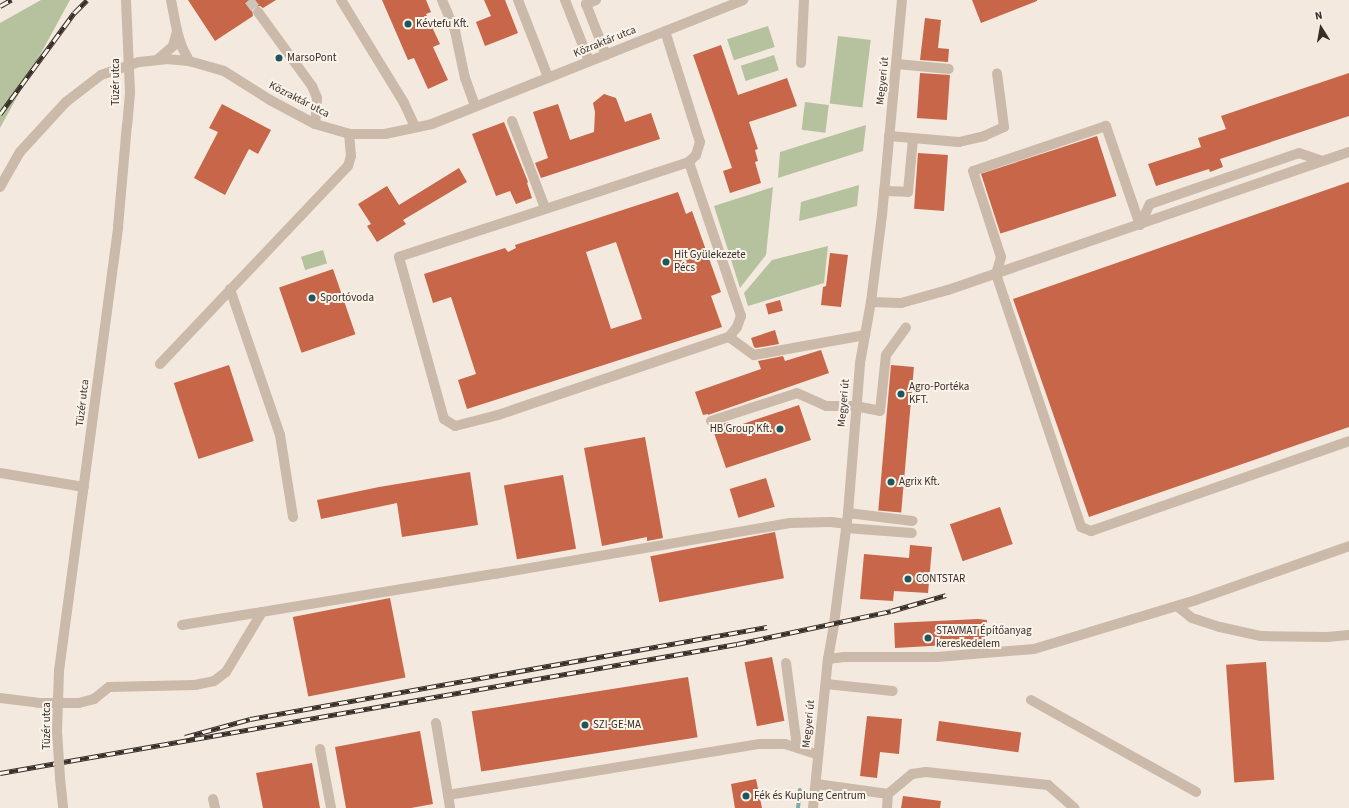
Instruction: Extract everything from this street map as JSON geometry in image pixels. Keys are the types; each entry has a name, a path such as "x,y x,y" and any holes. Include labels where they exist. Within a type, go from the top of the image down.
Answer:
{"street":[{"name":"Tüzér utca","path":"63,808 57,730 59,671 118,227 130,93 126,0"},
{"path":"171,0 177,31 182,47 189,61"},
{"path":"341,0 404,103 415,127"},
{"path":"442,0 455,30 465,78 475,106"},
{"path":"518,0 548,77"},
{"path":"565,0 590,61"},
{"path":"596,0 586,4 606,55"},
{"path":"801,62 804,0"},
{"name":"Megyeri út","path":"813,808 828,659 847,522 855,406 871,302 884,191 902,0"},
{"name":"Közraktár utca","path":"0,187 20,152 66,102 101,75 139,62 157,60 189,61 224,71 270,100 315,124 349,134 385,134 432,124 740,1"},
{"path":"258,12 312,86 317,98 315,124"},
{"path":"157,60 173,46 177,31"},
{"path":"665,31 668,54 700,142 696,155 689,162 399,257 444,419 455,426 498,415 729,337 737,327 740,316 689,162"},
{"path":"897,64 949,69"},
{"path":"889,136 960,142 984,136 1004,127 997,73"},
{"path":"512,121 546,208"},
{"path":"1140,225 1106,126 974,171 1001,257 996,274 1081,527 1091,531 1349,441"},
{"path":"160,364 348,166 351,156 349,134"},
{"path":"884,191 908,192 912,139"},
{"path":"871,302 901,303 996,274 1349,152"},
{"path":"1140,225 1150,204 1299,153 1322,161"},
{"path":"230,289 280,435 292,517"},
{"path":"711,421 797,394 826,406 855,406 880,411 886,355 906,327"},
{"path":"729,337 754,356 865,335"},
{"path":"0,473 84,487"},
{"path":"182,625 495,574 789,523 912,521"},
{"path":"847,522 912,532"},
{"path":"828,659 844,657 937,657 1034,649 1177,606 1349,546"},
{"path":"1177,606 1192,618 1220,627 1261,636 1327,637 1349,635"},
{"path":"0,698 79,704 94,699 109,687 195,685 214,681 226,672 262,612"},
{"path":"786,663 797,746"},
{"path":"826,684 893,691"},
{"path":"1031,700 1196,792"},
{"path":"436,723 450,808"},
{"path":"448,795 760,744 785,744 797,746 818,755"},
{"path":"320,749 330,808"},
{"path":"887,808 888,794 912,774 926,772 1048,785 1074,808"},
{"path":"816,784 888,794"}],"green space":[{"path":"41,0 70,0 0,128 0,23"},
{"path":"768,26 775,47 734,60 727,39"},
{"path":"838,36 871,40 862,108 830,103"},
{"path":"774,55 779,70 746,81 741,66"},
{"path":"805,102 829,105 825,133 802,130"},
{"path":"866,125 863,151 778,178 780,152"},
{"path":"859,185 857,206 799,221 801,202"},
{"path":"773,187 766,255 740,288 714,206"},
{"path":"828,246 824,283 748,306 744,293 772,260"},
{"path":"323,250 327,263 305,270 301,257"}],"building":[{"path":"188,0 276,0 263,8 260,6 255,7 252,10 253,16 215,41"},
{"path":"382,0 426,0 431,12 426,14 440,44 433,47 448,80 428,89 414,58 408,60"},
{"path":"484,0 505,0 518,33 485,46 476,22 491,16"},
{"path":"972,0 1037,0 1037,1 981,23"},
{"path":"925,18 941,20 938,48 949,49 948,62 920,60"},
{"path":"721,45 738,95 787,78 797,106 749,122 758,149 755,150 758,161 755,162 761,183 730,193 723,171 732,168 693,55"},
{"path":"920,73 950,75 947,120 917,118"},
{"path":"1349,73 1349,116 1220,159 1223,167 1210,172 1209,169 1156,186 1148,164 1201,147 1198,138 1226,129 1221,116"},
{"path":"604,94 616,98 625,122 651,113 660,139 541,178 535,163 548,158 533,112 558,104 570,140 594,132 595,112 593,103"},
{"path":"222,104 271,130 258,154 249,149 225,195 194,178 218,132 209,128"},
{"path":"504,122 528,182 527,183 532,198 516,204 510,191 496,196 472,134"},
{"path":"1097,136 1116,196 1000,234 981,174"},
{"path":"918,153 948,155 944,211 914,209"},
{"path":"459,168 467,182 403,220 406,224 377,242 367,226 371,224 358,204 387,186 399,205"},
{"path":"1349,182 1349,427 1089,517 1013,299"},
{"path":"678,192 686,214 692,211 721,292 711,296 722,327 467,409 458,380 476,374 451,297 433,303 424,274 505,248 508,252 516,248 515,245","holes":["616,242 642,319 611,329 586,252"]},
{"path":"830,253 848,255 841,307 821,305 823,287 826,286"},
{"path":"333,269 355,334 302,353 279,288"},
{"path":"780,300 783,311 768,315 766,304"},
{"path":"775,330 779,344 756,348 754,347 751,338"},
{"path":"821,350 829,373 708,415 703,415 695,392 761,369 758,361 783,356 785,361"},
{"path":"229,365 254,441 199,459 174,383"},
{"path":"891,365 914,367 901,512 878,510"},
{"path":"799,405 811,440 726,468 712,427 729,422 731,428"},
{"path":"645,437 663,538 647,541 647,537 602,546 584,448"},
{"path":"470,472 478,525 402,537 397,503 321,519 317,500 379,487"},
{"path":"563,475 576,549 517,559 504,485"},
{"path":"766,478 775,507 738,518 730,489"},
{"path":"1000,507 1013,544 963,561 950,524"},
{"path":"775,532 784,578 659,602 650,556"},
{"path":"910,545 932,547 928,593 894,591 893,601 860,599 864,554 909,558"},
{"path":"390,598 405,678 308,696 293,617"},
{"path":"978,619 987,620 984,645 948,640 948,645 895,648 894,623"},
{"path":"772,657 784,721 757,726 745,662"},
{"path":"1266,662 1274,780 1234,783 1226,665"},
{"name":"SZI-GE-MA","path":"688,677 698,737 481,772 472,711"},
{"path":"867,716 902,719 899,754 880,752 877,778 860,776"},
{"path":"939,721 1021,733 1018,752 936,741"},
{"path":"420,731 433,804 411,808 346,808 335,747"},
{"path":"312,763 320,808 263,808 256,773"},
{"path":"756,779 762,808 735,808 731,784"},
{"path":"903,796 941,801 940,808 901,808"}],"waterway":[{"path":"798,808 800,790"}],"tunnel":[{"path":"249,0 258,12"}],"railway":[{"path":"0,6 11,0"},
{"path":"0,114 74,13 87,0"},
{"path":"0,773 737,644 891,611 946,595"},
{"path":"185,737 250,719 767,627"}],"place":[{"name":"Kévtefu Kft.","path":"408,24"},
{"name":"MarsoPont","path":"279,58"},
{"name":"Hit Gyülekezete Pécs","path":"666,262"},
{"name":"Sportóvoda","path":"312,298"},
{"name":"Agro-Portéka KFT.","path":"901,394"},
{"name":"HB Group Kft.","path":"780,429"},
{"name":"Agrix Kft.","path":"891,482"},
{"name":"CONTSTAR","path":"908,579"},
{"name":"STAVMAT Építőanyag kereskedelem","path":"928,638"},
{"name":"SZI-GE-MA","path":"585,725"},
{"name":"Fék és Kuplung Centrum","path":"746,796"}]}
